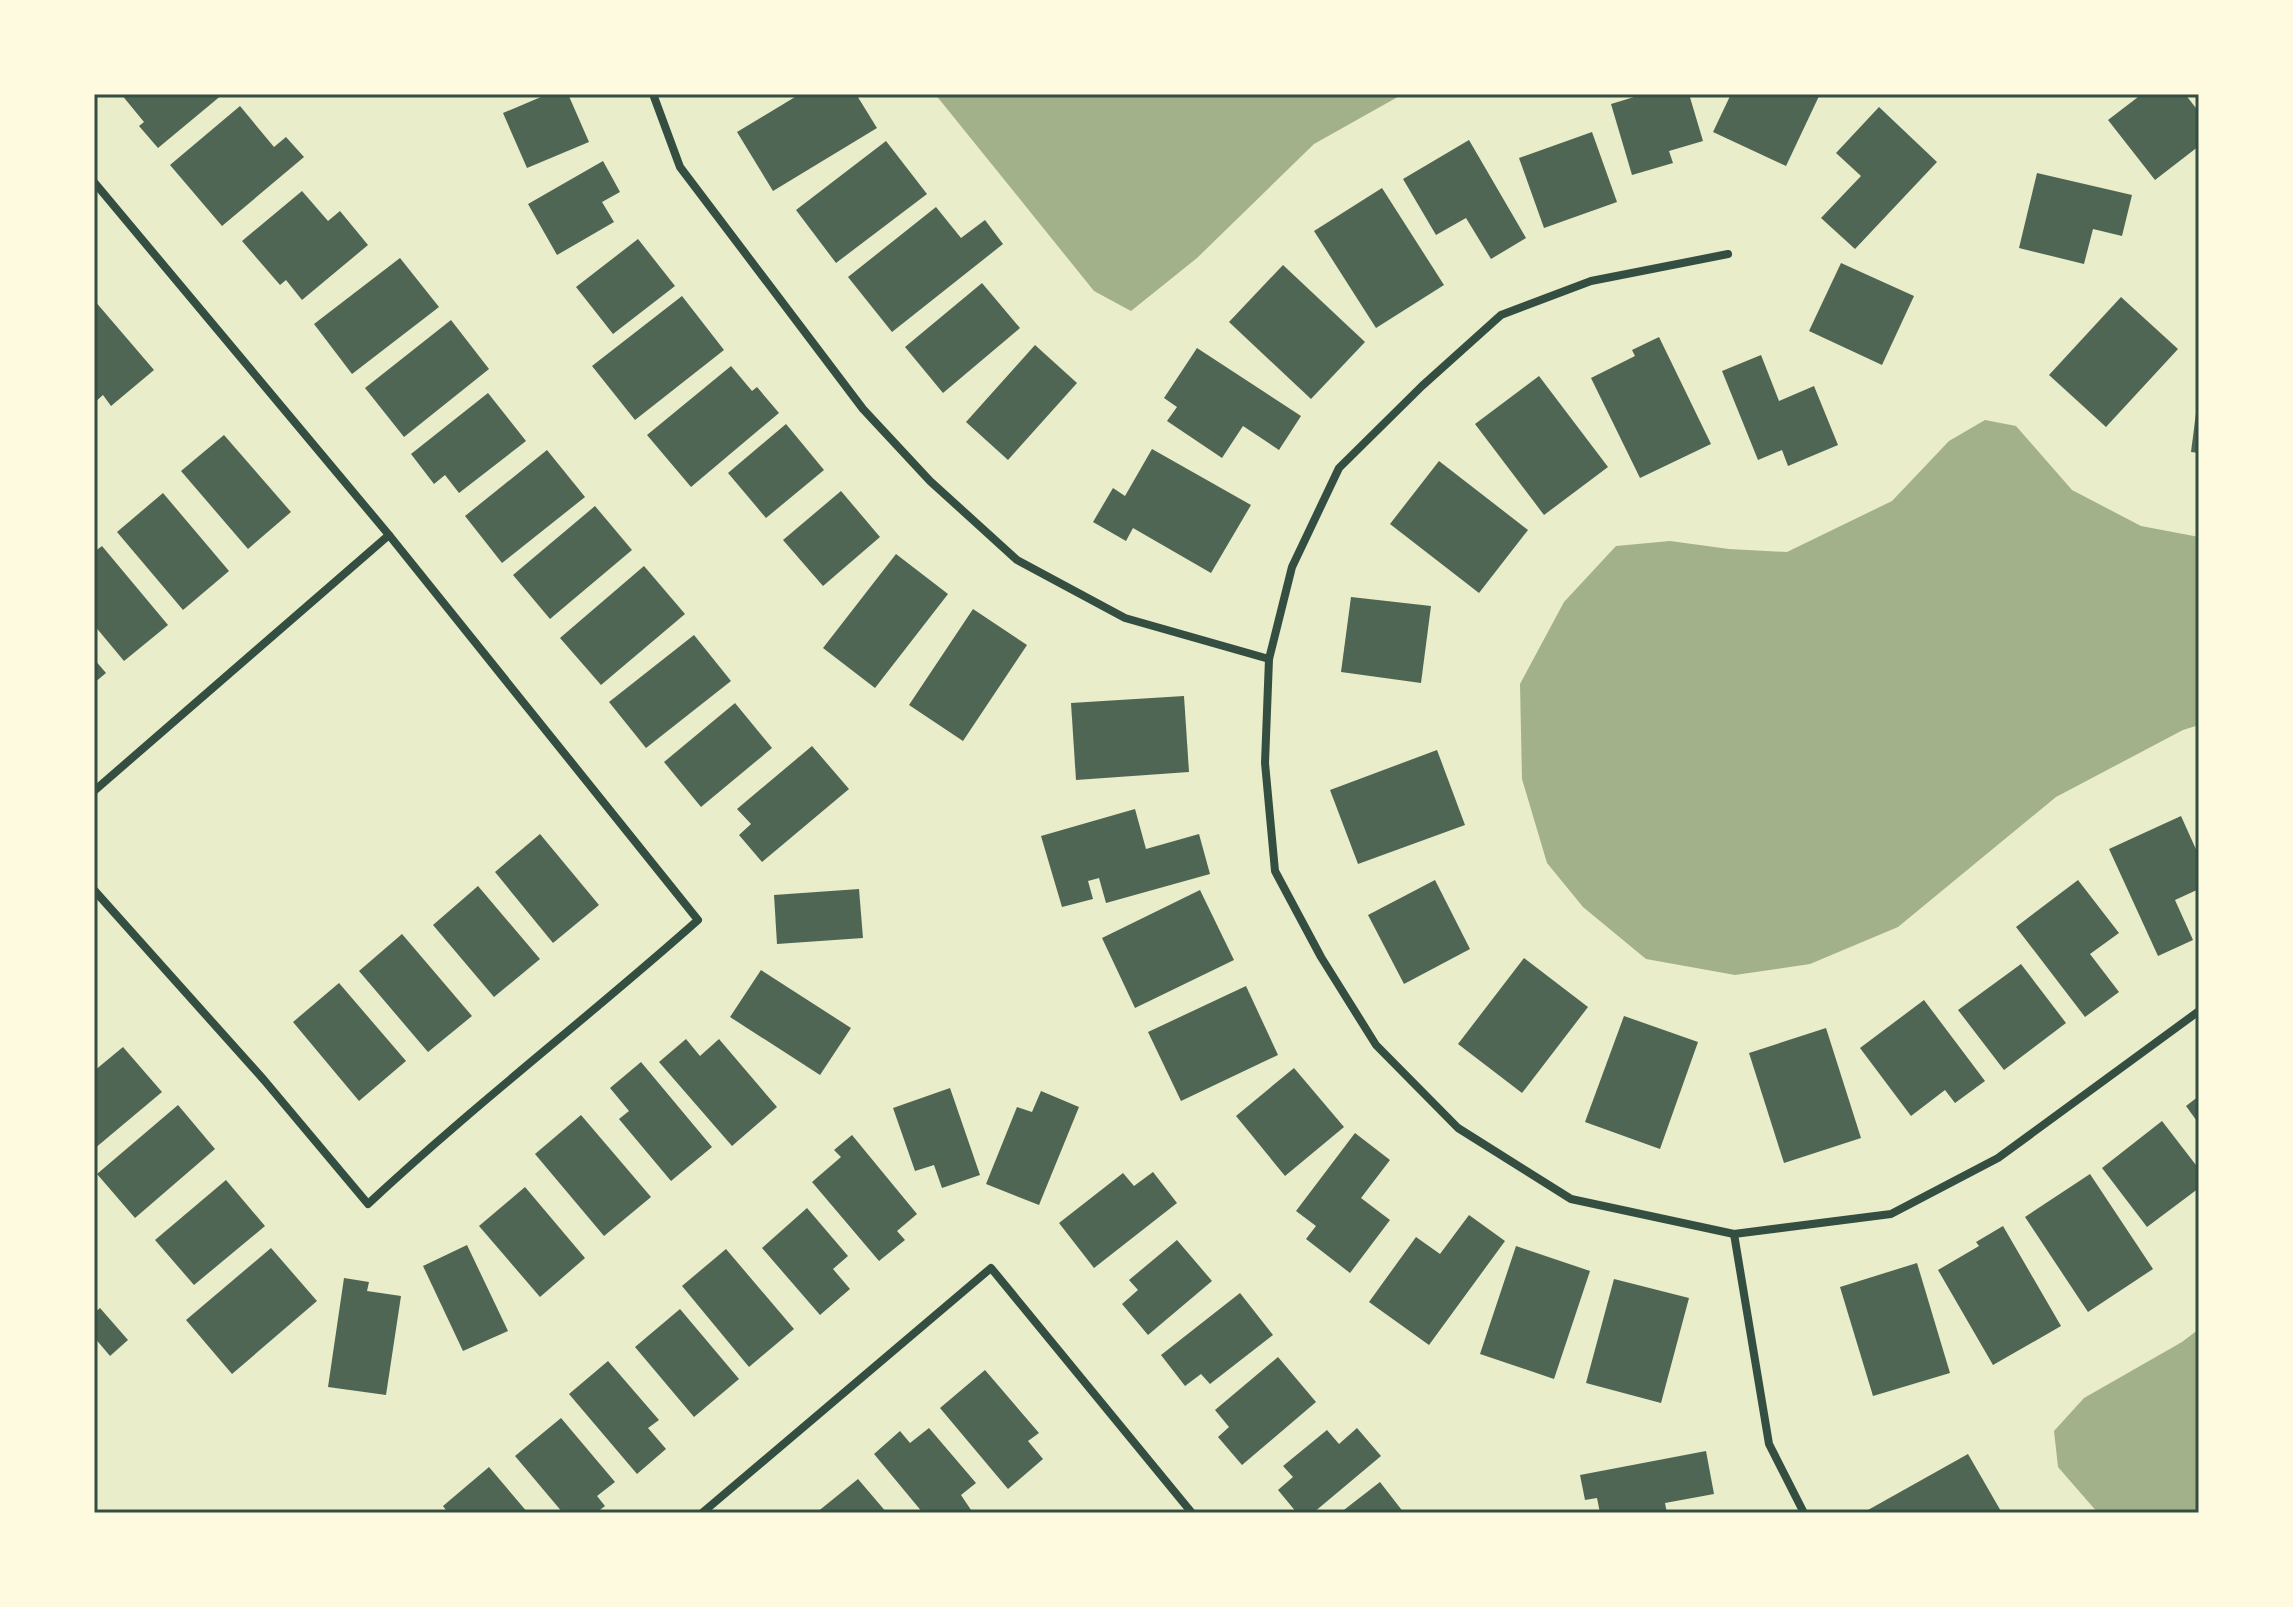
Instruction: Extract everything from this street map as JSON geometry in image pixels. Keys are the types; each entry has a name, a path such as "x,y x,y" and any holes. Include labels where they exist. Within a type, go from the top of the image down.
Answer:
{"street":[{"path":"653,94 680,167 863,409 930,481 1017,560 1125,618 1269,659"},
{"path":"94,182 389,535 698,920 599,1008 442,1135 368,1204 264,1080 94,890"},
{"path":"94,200 103,192"},
{"path":"1728,254 1591,281 1501,315 1422,386 1339,468 1292,567 1269,659 1265,763 1275,871 1321,957 1376,1045 1458,1128 1571,1199 1734,1234 1891,1214 1998,1158 2199,1011"},
{"path":"94,791 389,535"},
{"path":"1734,1234 1769,1444 1804,1513"},
{"path":"702,1513 991,1268 1192,1513"}],"shaded area":[{"path":"935,94 1403,94 1314,144 1197,258 1131,311 1094,291"},
{"path":"1985,420 2016,426 2072,490 2141,526 2199,537 2199,725 2183,730 2056,797 1898,927 1810,964 1735,975 1646,959 1583,907 1547,863 1522,779 1520,684 1564,602 1616,546 1670,541 1729,549 1787,552 1892,501 1949,441"},
{"path":"2199,1329 2199,1513 2098,1513 2058,1467 2054,1431 2084,1398 2182,1342"}],"building":[{"path":"121,94 223,94 158,148 139,126 144,122"},
{"path":"548,94 568,94 589,142 527,168 503,113"},
{"path":"800,94 856,94 877,128 773,191 737,132"},
{"path":"1644,94 1689,94 1703,141 1669,151 1673,163 1632,175 1611,104"},
{"path":"1731,94 1820,94 1786,166 1713,132"},
{"path":"2142,94 2185,94 2199,112 2199,146 2155,180 2108,120"},
{"path":"240,106 274,147 286,137 304,157 222,226 170,165"},
{"path":"1879,107 1937,162 1855,249 1821,218 1861,176 1836,153"},
{"path":"1592,132 1617,202 1544,228 1519,158"},
{"path":"1469,140 1526,238 1491,259 1466,218 1436,235 1403,179"},
{"path":"886,141 927,194 836,263 796,210"},
{"path":"603,161 620,192 602,202 614,222 557,255 528,204"},
{"path":"2037,173 2132,195 2122,236 2093,229 2084,264 2019,248"},
{"path":"1382,188 1444,285 1376,328 1314,231"},
{"path":"302,191 328,221 340,211 368,245 302,300 286,280 280,285 242,241"},
{"path":"936,207 961,238 985,220 1003,244 892,332 848,277"},
{"path":"638,239 675,286 613,334 576,287"},
{"path":"400,258 439,307 352,374 314,324"},
{"path":"1841,263 1914,296 1882,365 1809,331"},
{"path":"1283,265 1365,342 1311,399 1229,322"},
{"path":"982,283 1020,328 943,393 905,347"},
{"path":"682,296 724,350 635,420 592,366"},
{"path":"2121,297 2178,349 2106,427 2049,375"},
{"path":"94,300 154,370 111,406 103,395 94,403"},
{"path":"451,320 489,369 404,437 365,388"},
{"path":"1659,337 1711,444 1640,478 1591,378 1635,356 1632,350"},
{"path":"1035,345 1077,383 1008,460 966,422"},
{"path":"1197,348 1301,416 1279,450 1243,426 1222,458 1167,421 1177,407 1164,398"},
{"path":"1761,355 1779,401 1814,386 1838,445 1788,466 1782,450 1758,460 1722,371"},
{"path":"731,366 752,391 757,387 779,413 691,487 647,435"},
{"path":"1539,376 1608,467 1544,515 1475,424"},
{"path":"488,393 526,441 459,493 445,475 434,484 411,454"},
{"path":"2199,405 2199,453 2191,452"},
{"path":"786,424 824,470 766,518 728,473"},
{"path":"224,435 291,512 248,549 181,471"},
{"path":"1152,449 1251,505 1211,573 1133,528 1126,541 1093,522 1113,488 1125,496"},
{"path":"547,450 585,497 502,563 465,516"},
{"path":"1439,461 1528,530 1479,593 1390,524"},
{"path":"841,491 880,537 823,586 783,540"},
{"path":"163,493 229,571 183,610 117,532"},
{"path":"595,506 632,550 550,619 513,575"},
{"path":"102,546 168,625 124,661 94,625 94,552"},
{"path":"896,554 948,594 875,688 823,648"},
{"path":"644,566 685,614 601,685 560,638"},
{"path":"1351,597 1431,606 1421,683 1341,672"},
{"path":"973,609 1027,645 963,741 909,705"},
{"path":"694,635 731,681 646,748 609,702"},
{"path":"94,659 106,673 94,683"},
{"path":"1184,696 1189,772 1076,780 1071,703"},
{"path":"735,703 772,748 701,807 664,762"},
{"path":"812,746 849,789 762,862 739,835 751,824 737,809"},
{"path":"1437,750 1465,825 1358,864 1330,790"},
{"path":"1135,809 1146,849 1199,834 1210,874 1106,903 1099,878 1088,881 1093,899 1062,907 1041,836"},
{"path":"2181,816 2199,856 2199,889 2175,900 2193,940 2158,956 2109,849"},
{"path":"540,834 599,905 553,943 495,872"},
{"path":"1435,880 1470,949 1404,984 1368,915"},
{"path":"2078,880 2119,933 2090,954 2119,992 2085,1017 2016,927"},
{"path":"478,886 540,959 494,997 433,925"},
{"path":"859,889 863,938 777,944 774,895"},
{"path":"1200,890 1234,960 1135,1008 1102,938"},
{"path":"402,934 472,1016 428,1052 359,971"},
{"path":"1524,958 1588,1007 1522,1093 1458,1044"},
{"path":"2021,964 2066,1023 2004,1070 1958,1010"},
{"path":"761,970 851,1028 820,1075 730,1017"},
{"path":"339,983 406,1061 359,1101 293,1022"},
{"path":"1246,986 1278,1055 1181,1101 1148,1032"},
{"path":"1924,1000 1985,1081 1955,1103 1945,1090 1911,1116 1860,1048"},
{"path":"1624,1016 1698,1042 1660,1149 1585,1122"},
{"path":"1826,1028 1861,1138 1784,1163 1749,1053"},
{"path":"686,1039 700,1056 719,1039 777,1107 732,1146 659,1062"},
{"path":"123,1047 162,1092 94,1149 94,1071"},
{"path":"641,1062 712,1147 671,1181 619,1119 629,1111 610,1088"},
{"path":"1294,1068 1344,1127 1285,1176 1236,1116"},
{"path":"950,1088 980,1175 942,1188 934,1165 915,1171 893,1108"},
{"path":"1041,1091 1079,1107 1039,1205 986,1184 1017,1107 1032,1112"},
{"path":"2199,1096 2199,1124 2186,1106"},
{"path":"178,1105 215,1149 135,1218 97,1174"},
{"path":"581,1115 651,1197 604,1236 535,1154"},
{"path":"2162,1121 2199,1169 2199,1188 2147,1227 2102,1168"},
{"path":"1355,1133 1390,1160 1361,1198 1390,1220 1350,1273 1306,1239 1316,1226 1296,1211"},
{"path":"852,1135 917,1214 897,1231 905,1240 879,1261 812,1182 841,1157 834,1150"},
{"path":"1153,1172 1177,1203 1094,1268 1059,1223 1123,1173 1134,1186"},
{"path":"2090,1174 2153,1269 2088,1312 2025,1217"},
{"path":"226,1180 265,1226 194,1285 155,1240"},
{"path":"525,1187 585,1258 540,1297 479,1226"},
{"path":"807,1208 848,1256 833,1269 850,1289 820,1315 762,1248"},
{"path":"1469,1215 1505,1241 1429,1345 1369,1302 1416,1237 1440,1254"},
{"path":"2003,1226 2061,1326 1993,1365 1938,1270 1979,1246 1976,1242"},
{"path":"1177,1240 1212,1281 1148,1335 1122,1304 1138,1290 1129,1280"},
{"path":"467,1245 508,1331 463,1351 423,1266"},
{"path":"1516,1246 1590,1271 1554,1379 1480,1354"},
{"path":"271,1248 317,1301 232,1374 186,1320"},
{"path":"726,1249 794,1329 749,1367 682,1286"},
{"path":"1917,1263 1950,1373 1873,1396 1840,1287"},
{"path":"344,1278 369,1282 367,1291 401,1296 386,1395 328,1387"},
{"path":"1614,1279 1689,1298 1661,1403 1586,1383"},
{"path":"1240,1293 1273,1335 1210,1384 1201,1374 1185,1386 1161,1355"},
{"path":"100,1308 128,1340 110,1356 94,1337 94,1313"},
{"path":"680,1309 739,1379 694,1417 635,1347"},
{"path":"1278,1357 1316,1402 1242,1465 1218,1437 1229,1427 1215,1410"},
{"path":"608,1361 659,1420 648,1428 666,1449 637,1474 569,1394"},
{"path":"985,1370 1039,1433 1028,1441 1043,1459 1008,1489 940,1408"},
{"path":"561,1418 615,1482 597,1496 605,1506 596,1513 563,1513 515,1456"},
{"path":"929,1428 976,1483 961,1495 973,1513 923,1513 874,1454 900,1431 910,1443"},
{"path":"1357,1428 1381,1456 1313,1513 1297,1513 1278,1490 1293,1477 1283,1466 1327,1430 1339,1444"},
{"path":"1706,1451 1714,1494 1665,1503 1667,1513 1600,1513 1597,1498 1585,1500 1580,1475"},
{"path":"1968,1454 2002,1513 1869,1513 1868,1510"},
{"path":"489,1467 528,1513 448,1513 443,1506"},
{"path":"858,1479 887,1513 816,1513"},
{"path":"1380,1482 1404,1513 1340,1513"}]}
